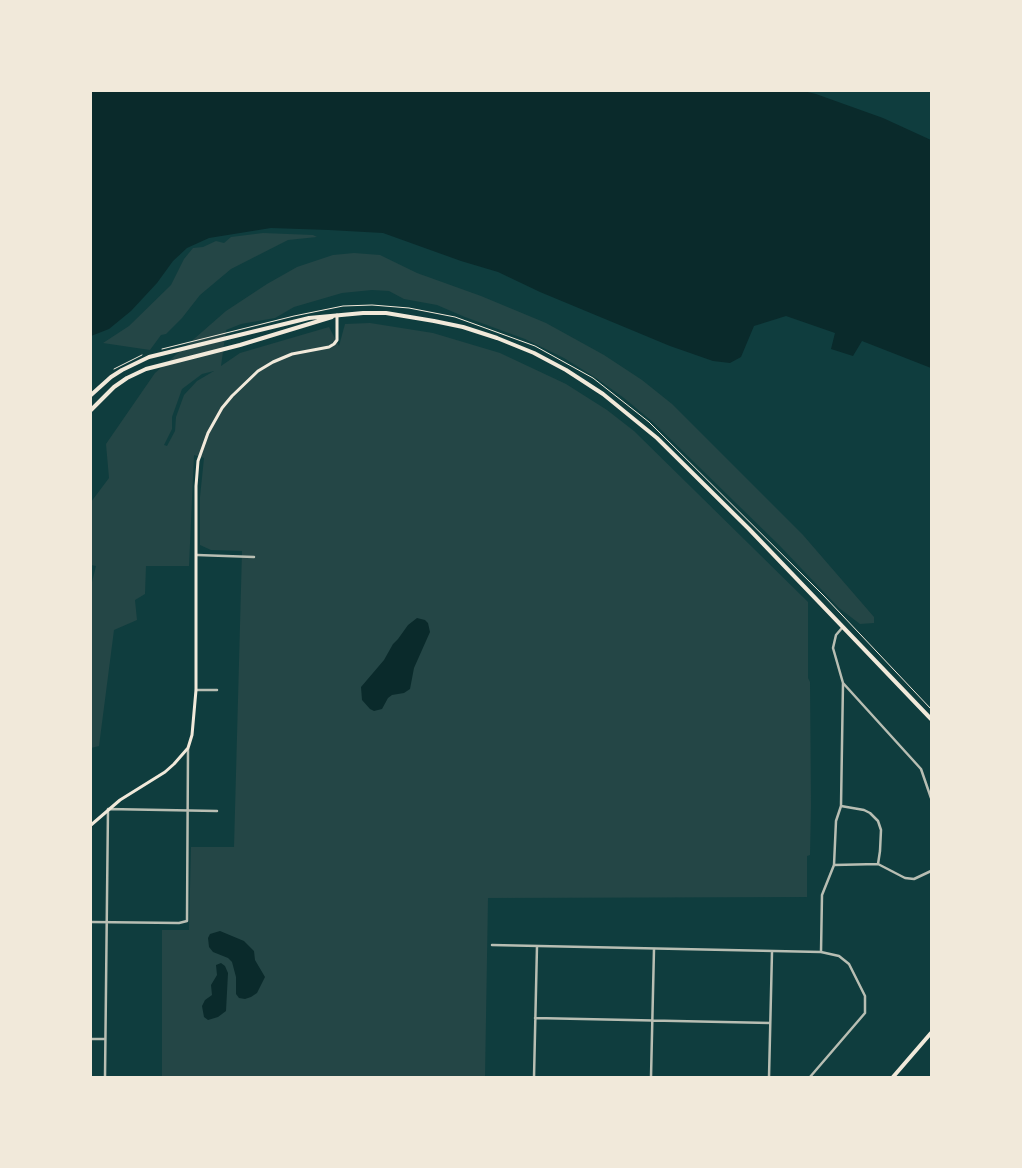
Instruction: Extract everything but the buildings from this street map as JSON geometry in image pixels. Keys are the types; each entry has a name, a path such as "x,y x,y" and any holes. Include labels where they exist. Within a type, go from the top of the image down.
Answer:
{"main road":[{"path":"91,396 111,377 135,363 163,353 309,318 337,315 386,314 425,319 497,338 534,353 566,370 602,394 657,438 749,529 931,719"},
{"path":"91,410 114,387 146,369 240,345 317,323 337,315"},
{"path":"91,825 108,809 165,772 188,748 195,717 196,690 197,473 202,447 215,420 237,390 258,370 292,354 329,347 334,344 338,334 337,315"},
{"path":"893,1077 931,1033"}],"street":[{"path":"197,555 254,556"},
{"path":"821,952 822,895 834,865 836,821 841,806 843,683 833,648 836,635 843,626"},
{"path":"843,683 921,769 931,798"},
{"path":"196,690 217,690"},
{"path":"91,922 179,923 188,921 188,748"},
{"path":"841,806 864,810 878,821 880,830 878,864"},
{"path":"104,1077 108,809 217,811"},
{"path":"834,865 878,864 905,878 914,879 931,871"},
{"path":"492,945 821,952 839,956 849,964 865,996 866,1008 862,1017 810,1077"},
{"path":"534,1077 537,946"},
{"path":"651,1077 654,949"},
{"path":"769,1077 772,952"},
{"path":"535,1018 770,1023"},
{"path":"91,1039 105,1039"}],"path":[{"path":"234,330 343,306 391,306 455,317 514,337 562,360 593,378 649,422 824,596 931,709"}],"shaded area":[{"path":"91,91 803,91 816,94 883,118 931,140 931,368 862,341 853,356 831,349 835,333 786,316 754,326 741,357 730,363 713,361 670,346 540,292 498,272 383,233 329,230 271,228 209,238 187,248 173,261 157,283 131,311 109,329 91,336"},
{"path":"263,233 313,235 317,237 288,240 231,269 200,295 182,318 166,334 161,335 150,350 103,343 129,326 171,285 184,259 193,248 203,247 216,241 224,243 231,237"},
{"path":"354,253 380,255 417,273 481,296 546,323 604,355 642,380 672,404 803,535 874,617 874,623 860,624 839,608 780,546 654,423 624,398 564,358 525,339 437,305 404,299 389,291 372,290 342,293 294,307 275,318 241,324 226,330 221,366 240,353 329,327 339,346 345,324 370,323 433,333 500,353 566,384 607,410 634,431 808,602 811,805 810,855 807,856 807,897 488,898 485,1077 162,1077 162,930 189,930 191,847 234,847 242,551 211,550 200,545 200,497 204,458 194,455 189,566 146,566 145,594 135,600 137,620 114,630 99,746 91,748 91,586 96,566 91,565 91,502 109,478 106,444 155,373 226,311 297,267 333,255","holes":["214,371 197,381 184,395 176,417 175,431 167,446 164,445 172,429 172,417 182,389 202,374"]},
{"path":"417,618 428,623 430,632 414,668 410,689 404,693 392,695 388,698 382,709 374,711 362,700 361,687 384,660 393,644 408,625"},
{"path":"220,931 244,941 254,951 255,960 265,977 257,993 251,997 239,998 236,994 236,977 232,962 228,958 213,952 209,947 208,938 210,934"},
{"path":"221,963 225,966 228,973 226,1011 218,1017 208,1020 204,1017 202,1006 205,1000 212,995 211,985 217,975 216,965"}]}
